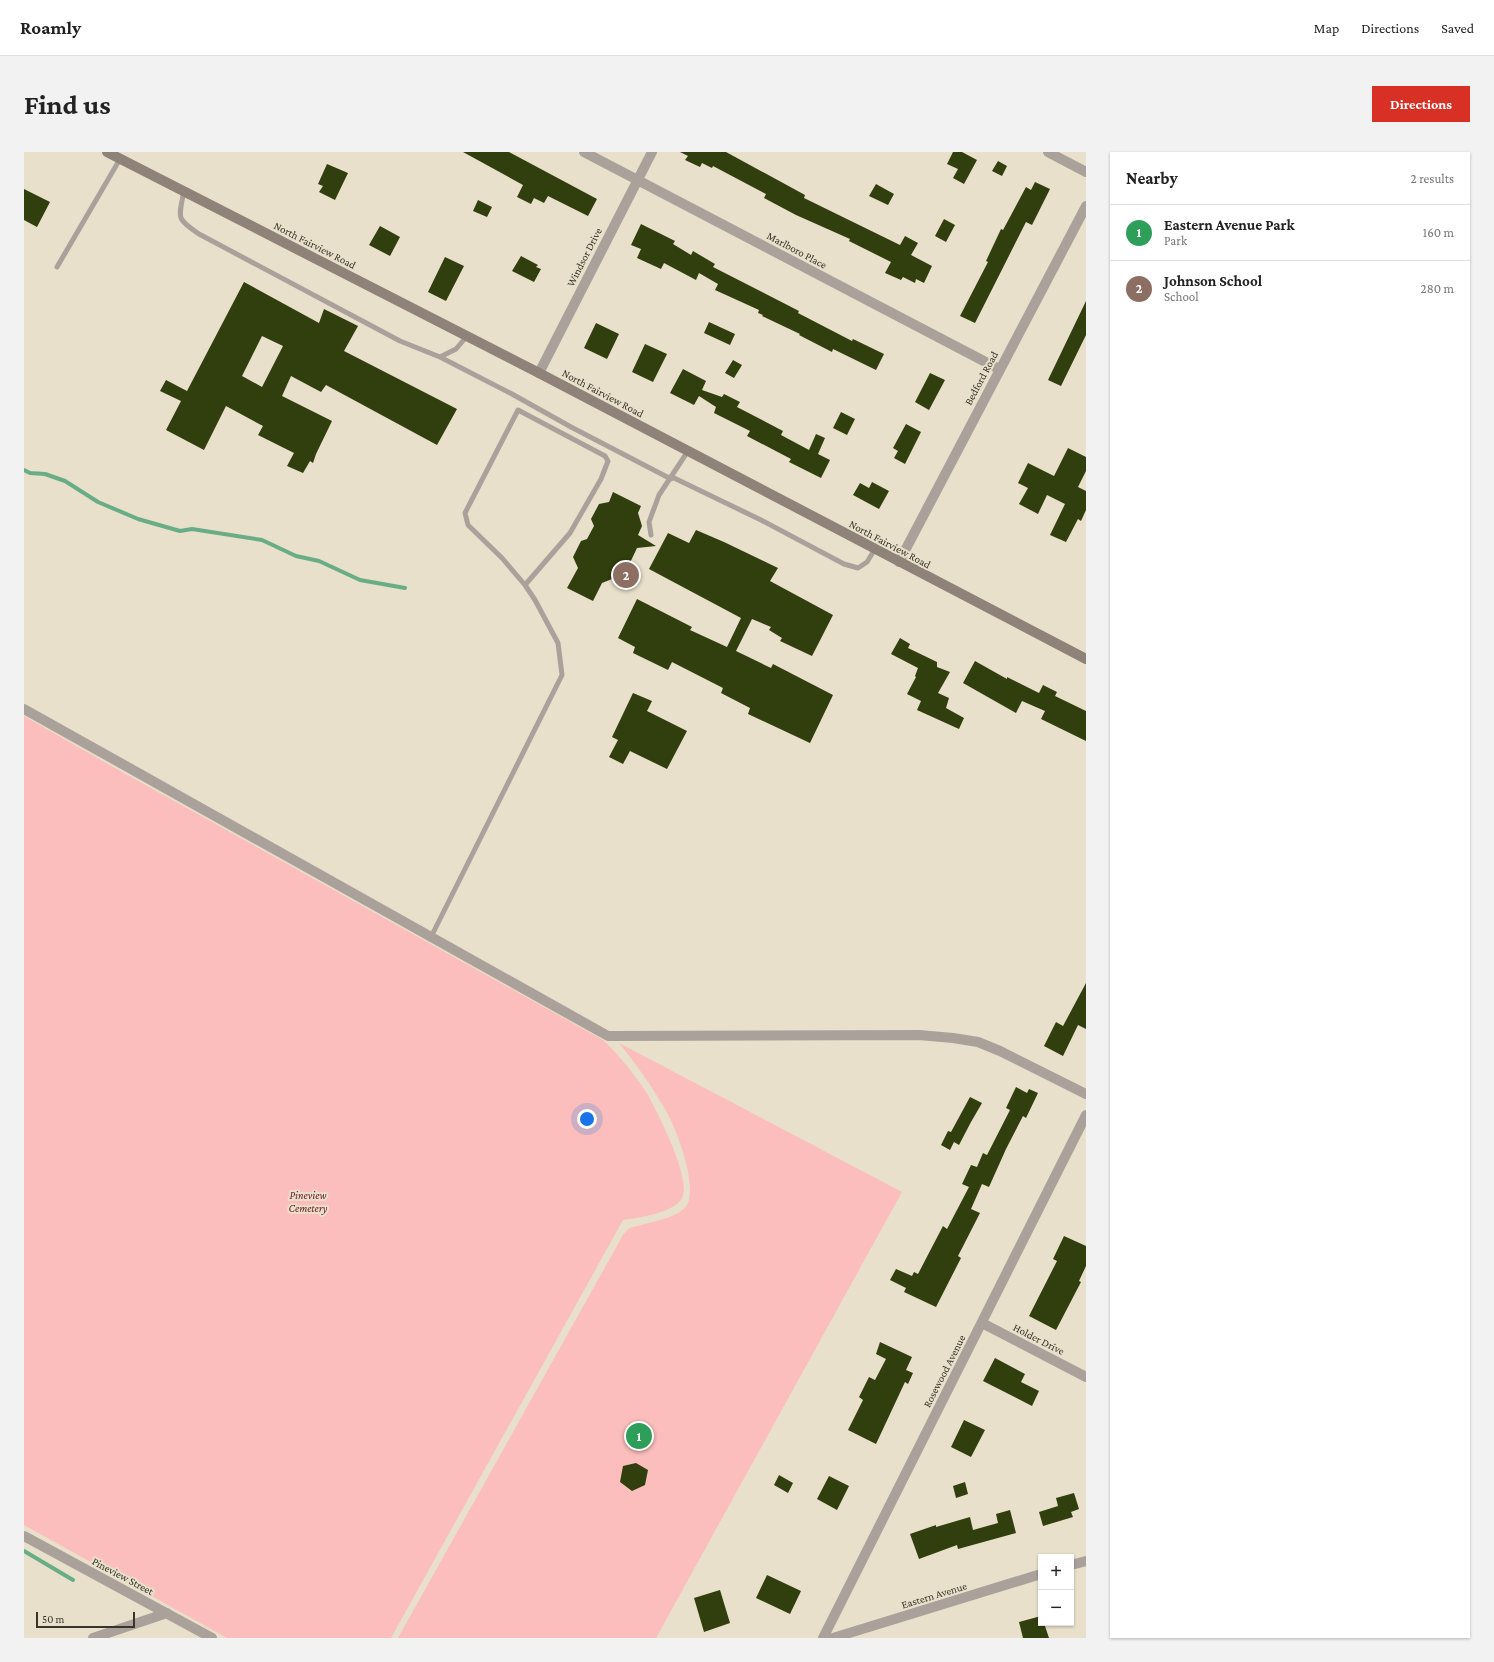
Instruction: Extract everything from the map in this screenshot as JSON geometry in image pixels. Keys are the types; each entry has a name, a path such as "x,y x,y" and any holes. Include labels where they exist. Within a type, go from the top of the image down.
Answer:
{"main road":[{"name":"North Fairview Road","path":"107,152 467,336 1086,659"}],"street":[{"name":"Marlboro Place","path":"584,152 999,369"},
{"name":"Windsor Drive","path":"538,373 652,152"},
{"path":"1048,152 1086,172"},
{"name":"Bedford Road","path":"899,562 999,369 1086,206"},
{"path":"24,709 608,1036 919,1035 953,1038 978,1042 1000,1051 1086,1094"},
{"name":"Rosewood Avenue","path":"823,1638 1086,1115"},
{"name":"Holder Drive","path":"982,1323 1086,1377"},
{"name":"Pineview Street","path":"24,1536 212,1638"},
{"path":"1074,1564 1086,1561"},
{"name":"Eastern Avenue","path":"833,1638 1038,1575"},
{"path":"93,1638 167,1613"}],"lane":[{"path":"57,267 120,159"},
{"path":"184,192 179,216 183,224 198,234 400,341 440,357 672,478 761,520 844,564 858,568 867,562 875,549"},
{"path":"440,357 456,349 467,336"},
{"path":"431,937 562,675 558,643 525,584 502,558 468,525 465,513 518,410 605,456 608,460 601,479 570,534 525,584"},
{"path":"651,535 649,522 659,495 672,478 688,451"}],"green space":[{"name":"Pineview Cemetery","path":"24,716 603,1040 621,1058 648,1095 672,1146 682,1177 684,1189 682,1198 678,1203 664,1211 623,1220 391,1638 227,1638 24,1525"},
{"path":"619,1043 902,1192 656,1638 398,1638 623,1235 628,1229 677,1214 687,1205 690,1196 688,1171 680,1142 670,1117 637,1067"}],"building":[{"path":"463,152 509,152 597,199 588,216 548,196 544,203 534,198 531,204 517,197 523,185"},
{"path":"680,152 726,152 805,195 804,198 900,245 905,236 918,243 911,255 932,266 924,283 916,279 915,283 903,277 901,280 885,273 891,262 849,241 850,239 796,215 764,198 766,194 713,166 712,168 702,163 700,167 685,160 688,156"},
{"path":"953,152 962,152 977,160 964,184 953,178 958,169 947,164"},
{"path":"998,161 1007,166 1002,176 992,171"},
{"path":"327,164 348,173 335,200 319,192 323,186 318,184"},
{"path":"1035,182 1050,189 1032,225 1026,222 975,323 960,316 988,262 986,261 1001,229 1003,230 1026,187 1031,190"},
{"path":"876,184 894,194 888,205 869,196"},
{"path":"24,189 50,202 37,227 24,220"},
{"path":"478,200 492,207 487,217 473,211"},
{"path":"944,219 955,225 946,242 935,236"},
{"path":"641,224 675,241 673,244 691,255 693,251 715,264 713,267 799,311 798,313 852,341 853,339 884,354 876,370 833,349 832,352 799,335 800,334 762,316 763,315 758,313 759,310 715,290 718,284 699,273 696,280 664,263 661,269 637,258 641,249 631,245"},
{"path":"380,226 400,237 390,256 369,245"},
{"path":"521,256 538,265 536,267 541,269 534,282 512,271"},
{"path":"445,257 464,266 446,301 428,292"},
{"path":"244,282 319,323 324,309 358,326 344,351 457,409 437,445 326,385 321,392 291,376 282,396 332,421 313,463 310,461 303,473 287,466 294,453 258,435 263,426 226,406 204,450 166,430 181,401 160,391 166,380 187,391","holes":["262,336 283,346 262,387 242,376"]},
{"path":"1086,301 1086,335 1061,386 1048,380"},
{"path":"709,322 735,334 730,345 704,333"},
{"path":"596,323 619,334 607,359 584,348"},
{"path":"645,344 667,354 653,382 632,372"},
{"path":"733,360 742,365 734,378 725,373"},
{"path":"683,369 706,381 702,390 722,397 724,394 740,402 737,407 783,431 781,435 809,450 816,434 825,438 818,454 830,460 821,478 789,462 791,459 747,436 750,431 714,413 716,407 699,396 694,405 670,393"},
{"path":"930,373 945,380 929,410 915,402"},
{"path":"841,412 855,419 847,435 833,428"},
{"path":"906,424 921,432 905,464 894,458 898,451 893,448"},
{"path":"1068,448 1086,457 1086,471 1078,487 1086,491 1086,510 1081,521 1078,519 1066,542 1050,535 1065,504 1047,495 1038,514 1019,504 1028,488 1018,483 1028,463 1054,476"},
{"path":"872,482 889,491 879,509 853,495 860,483 869,488"},
{"path":"613,492 641,506 638,513 642,526 638,535 656,546 637,548 628,567 623,562 617,577 602,583 593,601 567,588 578,568 573,557 581,541 587,539 594,526 591,519 599,504 609,502"},
{"path":"696,530 778,568 770,581 833,615 812,656 780,641 782,638 769,630 771,627 752,619 736,651 771,668 773,664 833,695 810,743 748,714 750,708 721,693 723,688 672,662 668,670 633,653 635,647 618,638 637,599 692,627 690,630 727,647 741,618 649,569 668,533 689,543"},
{"path":"900,638 910,644 908,648 937,662 937,667 950,672 938,693 949,698 946,708 964,718 959,729 917,710 921,701 907,694 916,677 918,668 891,654"},
{"path":"975,661 1007,679 1007,677 1039,693 1043,685 1057,692 1055,696 1086,711 1086,741 1041,719 1045,711 1022,701 1016,713 963,683"},
{"path":"633,693 652,701 647,711 687,731 667,769 630,751 623,764 609,757 618,740 612,737"},
{"path":"1086,983 1086,1029 1078,1025 1063,1056 1044,1046 1056,1022 1063,1026"},
{"path":"1016,1087 1027,1093 1029,1089 1038,1093 1026,1118 1023,1116 989,1187 982,1184 971,1209 980,1213 958,1256 961,1258 936,1307 904,1292 906,1288 890,1280 896,1269 912,1276 914,1272 918,1274 943,1226 947,1229 969,1187 962,1184 971,1165 977,1167 983,1153 987,1155 1010,1110 1006,1108"},
{"path":"970,1097 982,1103 959,1145 954,1142 950,1150 941,1145 948,1131 951,1132"},
{"path":"1064,1236 1086,1246 1086,1266 1079,1281 1081,1282 1056,1330 1029,1316 1057,1261 1053,1259"},
{"path":"880,1342 912,1357 906,1370 913,1373 908,1384 905,1382 876,1444 848,1430 863,1400 859,1397 869,1377 875,1380 886,1359 876,1354"},
{"path":"995,1358 1025,1374 1021,1382 1039,1391 1032,1406 983,1381"},
{"path":"964,1420 985,1430 971,1457 951,1447"},
{"path":"636,1463 648,1470 645,1485 632,1491 620,1482 623,1466"},
{"path":"779,1475 793,1483 788,1493 774,1485"},
{"path":"829,1476 849,1486 837,1510 817,1499"},
{"path":"965,1482 968,1494 956,1498 953,1486"},
{"path":"1074,1493 1079,1509 1071,1512 1073,1517 1043,1526 1039,1512 1058,1506 1056,1498"},
{"path":"1010,1510 1016,1533 958,1549 957,1545 919,1559 910,1534 936,1525 936,1527 970,1517 973,1530 998,1523 996,1514"},
{"path":"767,1575 801,1591 790,1614 756,1598"},
{"path":"720,1590 730,1623 704,1632 694,1598"},
{"path":"1038,1617 1038,1626 1045,1626 1049,1638 1023,1638 1019,1622"}],"waterway":[{"path":"24,470 30,473 45,474 65,481 98,502 138,519 180,531 192,529 262,540 296,556 319,561 360,580 405,588"},
{"path":"24,1551 73,1580"}],"place":[{"name":"Johnson School","path":"626,575"},
{"name":"Eastern Avenue Park","path":"639,1436"}]}
